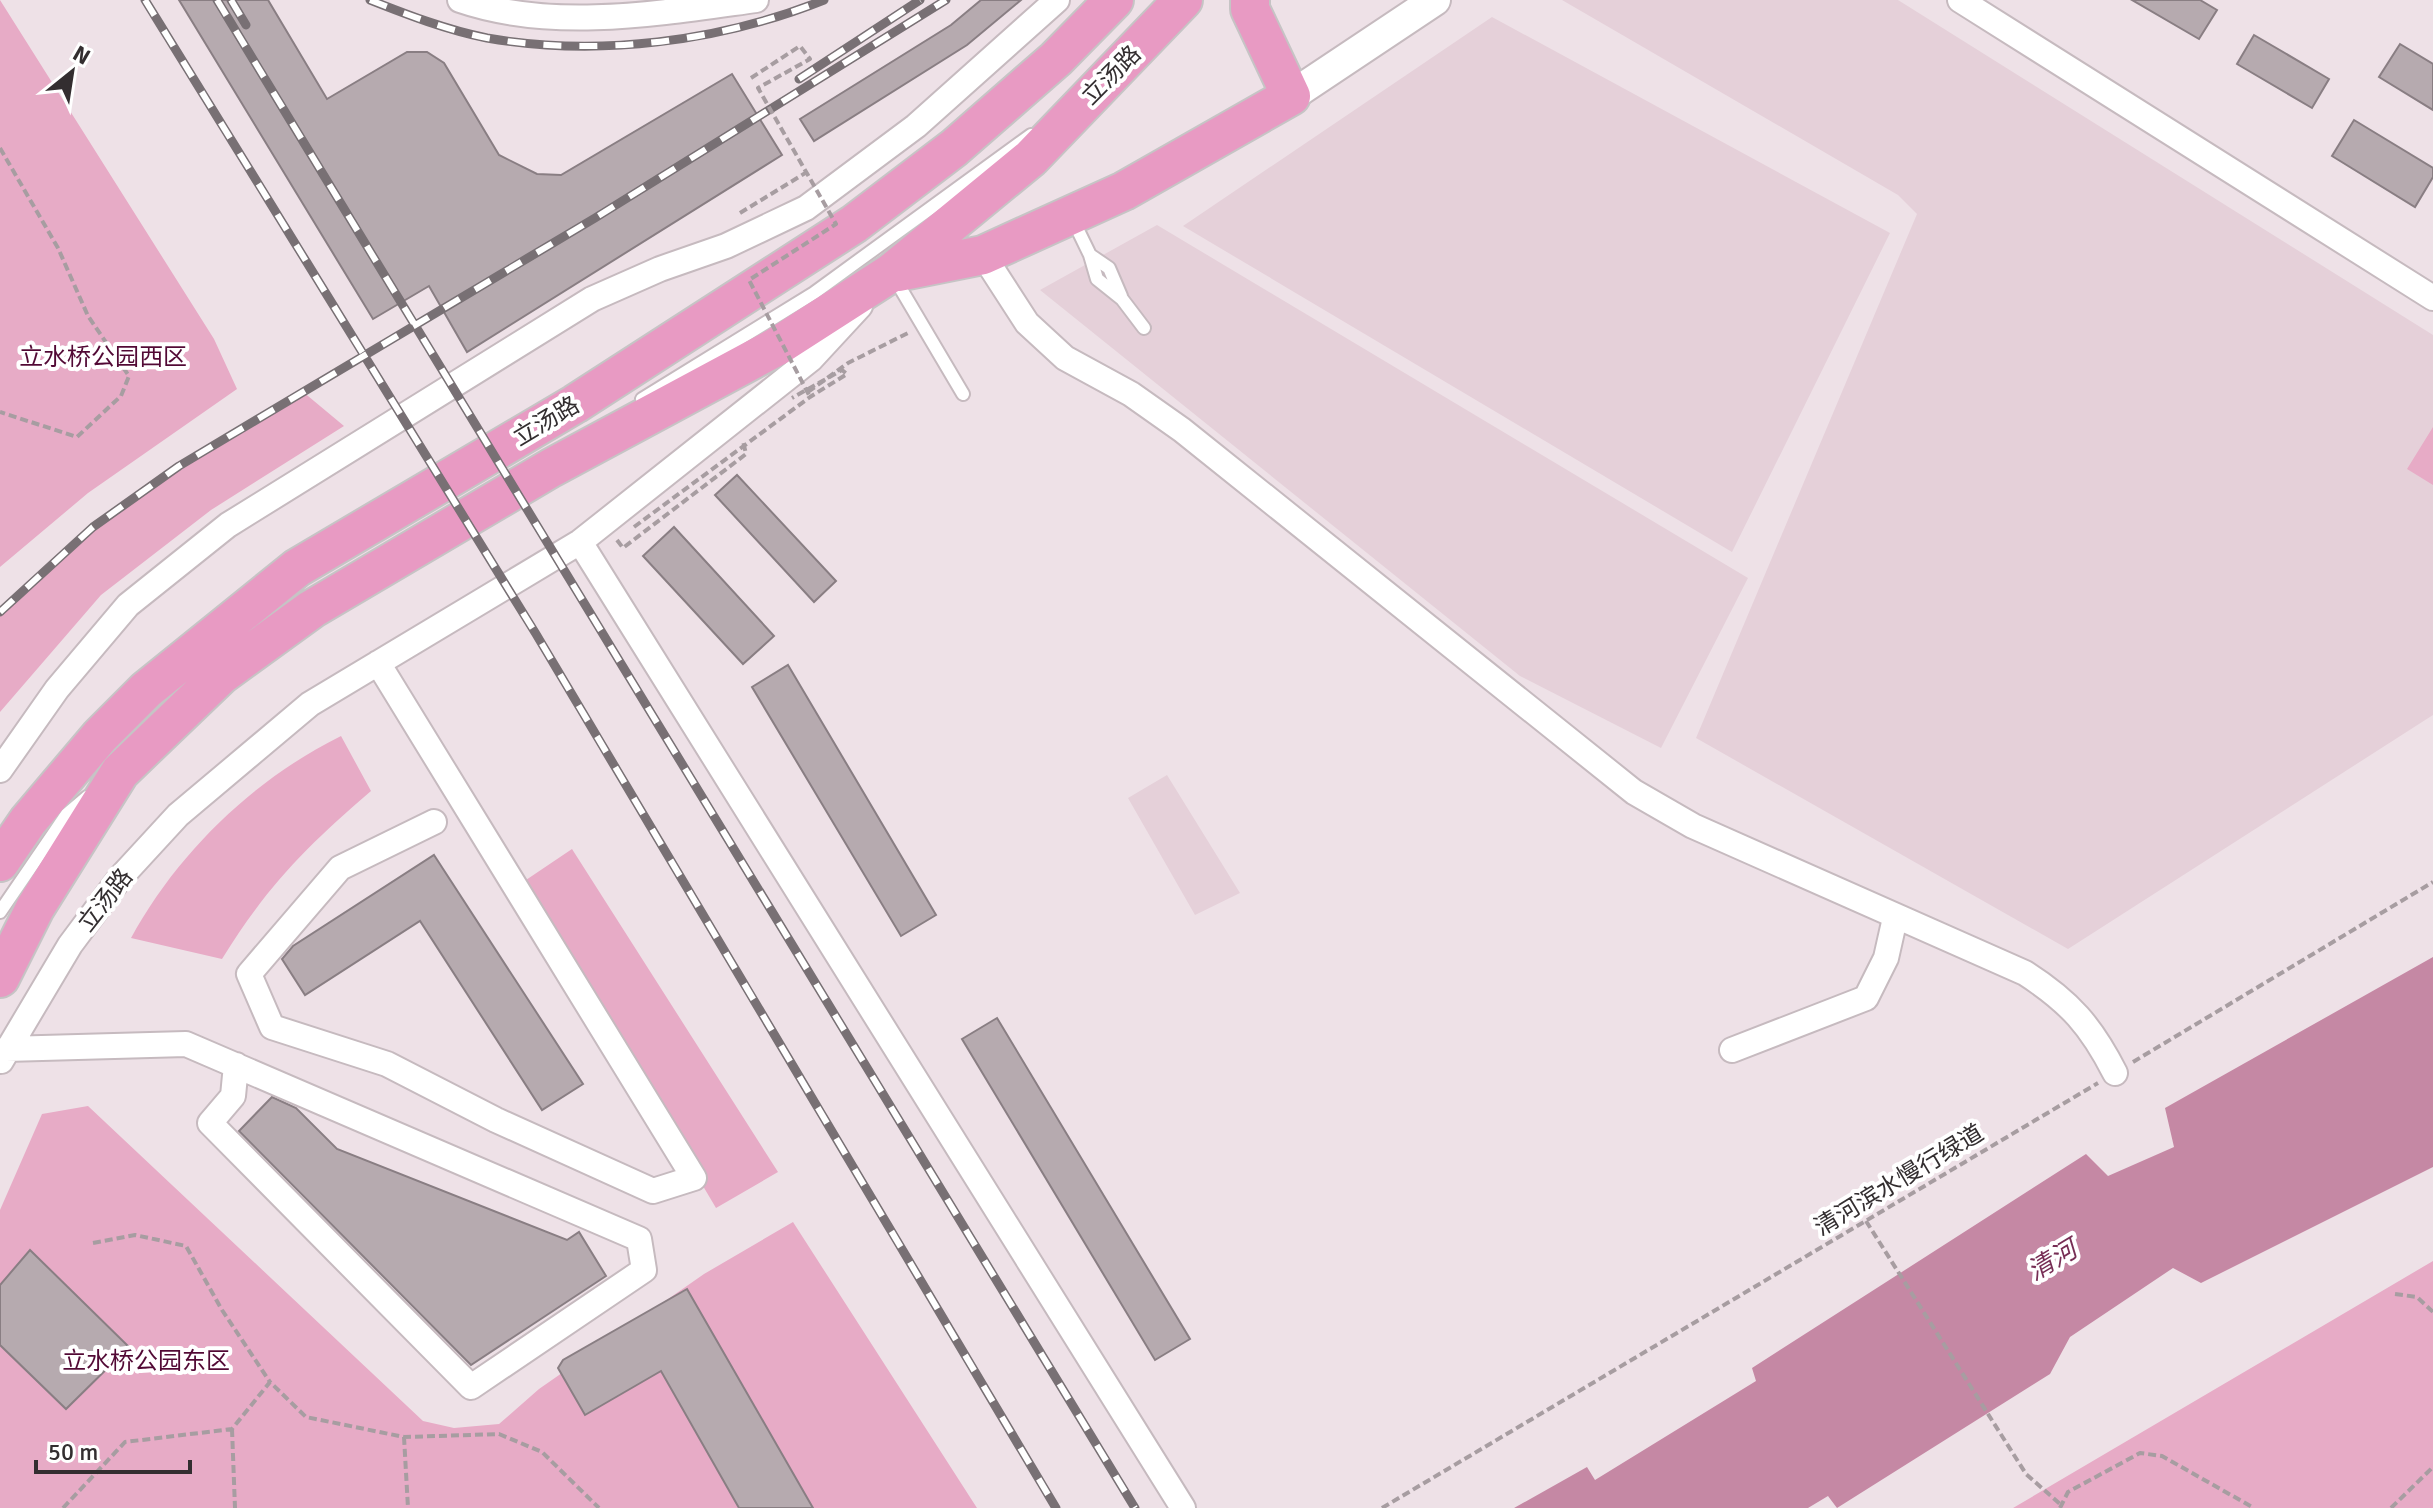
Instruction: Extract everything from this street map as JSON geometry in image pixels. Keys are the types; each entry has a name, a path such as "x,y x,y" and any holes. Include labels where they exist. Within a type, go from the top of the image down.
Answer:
{"main road":[{"name":"立汤路","path":"0,862 28,821 109,726 146,690 297,568 575,404 854,224 966,138 1056,59 1114,0"},
{"name":"立汤路","path":"0,978 35,908 120,772 221,675 312,609 551,468 776,347 891,273 1031,158 1183,0"},
{"path":"891,273 983,255 1124,191 1291,96 1255,21 1250,0"}],"street":[{"path":"460,0 493,11 629,18 756,0"},
{"path":"0,770 57,689 128,605 228,525 592,299 660,269 726,246 806,208 916,126 1057,0"},
{"path":"1291,96 1435,0"},
{"path":"1960,0 2433,298"},
{"path":"983,255 1027,323 1065,358 1131,394 1182,430 1634,792 1693,826 2025,973 2062,997 2096,1037 2115,1073"},
{"name":"立汤路","path":"3,1056 95,911 120,878 178,815 310,704 580,542 811,359 891,273"},
{"path":"580,542 1183,1508"},
{"path":"378,663 694,1178 653,1191 496,1120 387,1064 272,1027 249,974 340,868 434,822"},
{"path":"1732,1050 1866,998 1886,958 1895,918"},
{"path":"3,1056 186,1044 236,1065 639,1239 644,1270 471,1387 210,1123 233,1096 236,1065"}],"lane":[{"path":"630,406 814,293 1093,92"},
{"path":"1071,215 1090,255 1097,279 1122,299 1144,328"},
{"path":"891,273 963,394"},
{"path":"551,468 606,424"},
{"path":"0,912 67,814 120,772"}],"path":[{"path":"751,78 800,46 810,59 758,88 836,224 749,280 810,397"},
{"path":"0,148 58,248 88,316 129,376 121,396 77,437 0,412"},
{"path":"738,214 807,172"},
{"path":"617,540 623,548 746,454 741,442 848,363 916,329"},
{"path":"634,527 810,397 847,374 842,370 792,398"},
{"name":"清河滨水慢行绿道","path":"1382,1508 2433,882"},
{"path":"1866,1221 2026,1474 2060,1506 2068,1492 2140,1453 2152,1453 2254,1508"},
{"path":"93,1243 135,1235 186,1246 222,1310 270,1382 306,1417 404,1437 499,1434 542,1452 599,1508"},
{"path":"2395,1294 2417,1297 2433,1312"},
{"path":"235,1508 232,1429 270,1382"},
{"path":"63,1508 125,1442 232,1429"},
{"path":"404,1437 408,1508"},
{"path":"2391,1508 2433,1467"}],"shaded area":[{"path":"1562,0 1898,0 2433,335 2433,715 2068,949 1696,738 1917,214 1898,195"},
{"path":"1492,17 1890,233 1732,552 1183,226"},
{"path":"1157,225 1748,578 1661,748 1520,676 1040,290"},
{"path":"1167,775 1240,893 1195,915 1128,798"}],"green space":[{"name":"立水桥公园西区","path":"0,0 214,339 237,389 88,493 0,567"},
{"path":"302,391 344,426 211,510 101,595 0,712 0,612 93,527 179,466"},
{"path":"2433,427 2433,485 2407,469"},
{"path":"341,736 371,791 289,868 255,910 222,959 131,938 171,876 221,821 278,774"},
{"path":"572,849 778,1172 716,1208 523,882"},
{"name":"立水桥公园东区","path":"88,1106 423,1421 454,1428 499,1424 539,1389 704,1274 793,1222 977,1508 0,1508 0,1210 42,1114"},
{"path":"2433,1261 2433,1508 2013,1508"}],"water":[{"name":"清河","path":"2433,957 2433,1167 2201,1283 2173,1268 2070,1337 2050,1374 1837,1508 1828,1496 1808,1508 1514,1508 1587,1467 1595,1480 1756,1381 1752,1368 2086,1154 2108,1176 2174,1147 2165,1108"}],"building":[{"path":"179,0 268,0 327,99 407,52 427,52 444,63 499,155 537,174 561,175 732,74 782,155 467,352 429,286 373,319"},
{"path":"981,0 1021,0 967,45 814,141 800,119 951,25"},
{"path":"2132,0 2200,0 2217,10 2199,39"},
{"path":"2254,35 2329,79 2312,108 2237,64"},
{"path":"2400,44 2433,64 2433,110 2379,77"},
{"path":"2354,120 2433,168 2433,177 2415,207 2332,156"},
{"path":"737,475 836,581 814,602 715,495"},
{"path":"674,527 774,636 743,664 643,556"},
{"path":"788,665 936,915 901,936 752,687"},
{"path":"434,855 583,1084 542,1110 420,921 305,995 282,959 293,946"},
{"path":"997,1018 1190,1339 1155,1360 962,1039"},
{"path":"272,1097 296,1108 337,1149 567,1240 579,1232 606,1276 471,1365 239,1131"},
{"path":"30,1250 129,1347 66,1409 0,1345 0,1285"},
{"path":"687,1289 813,1508 739,1508 661,1371 585,1415 558,1368 563,1360"}],"railway":[{"path":"145,0 536,634 1056,1508"},
{"path":"217,0 1135,1508"},
{"path":"231,0 246,25"},
{"path":"370,0 472,35 529,44 572,46 658,42 700,35 743,26 824,0"},
{"path":"799,79 920,0"},
{"path":"0,612 93,527 179,466 595,218 946,0"}]}
